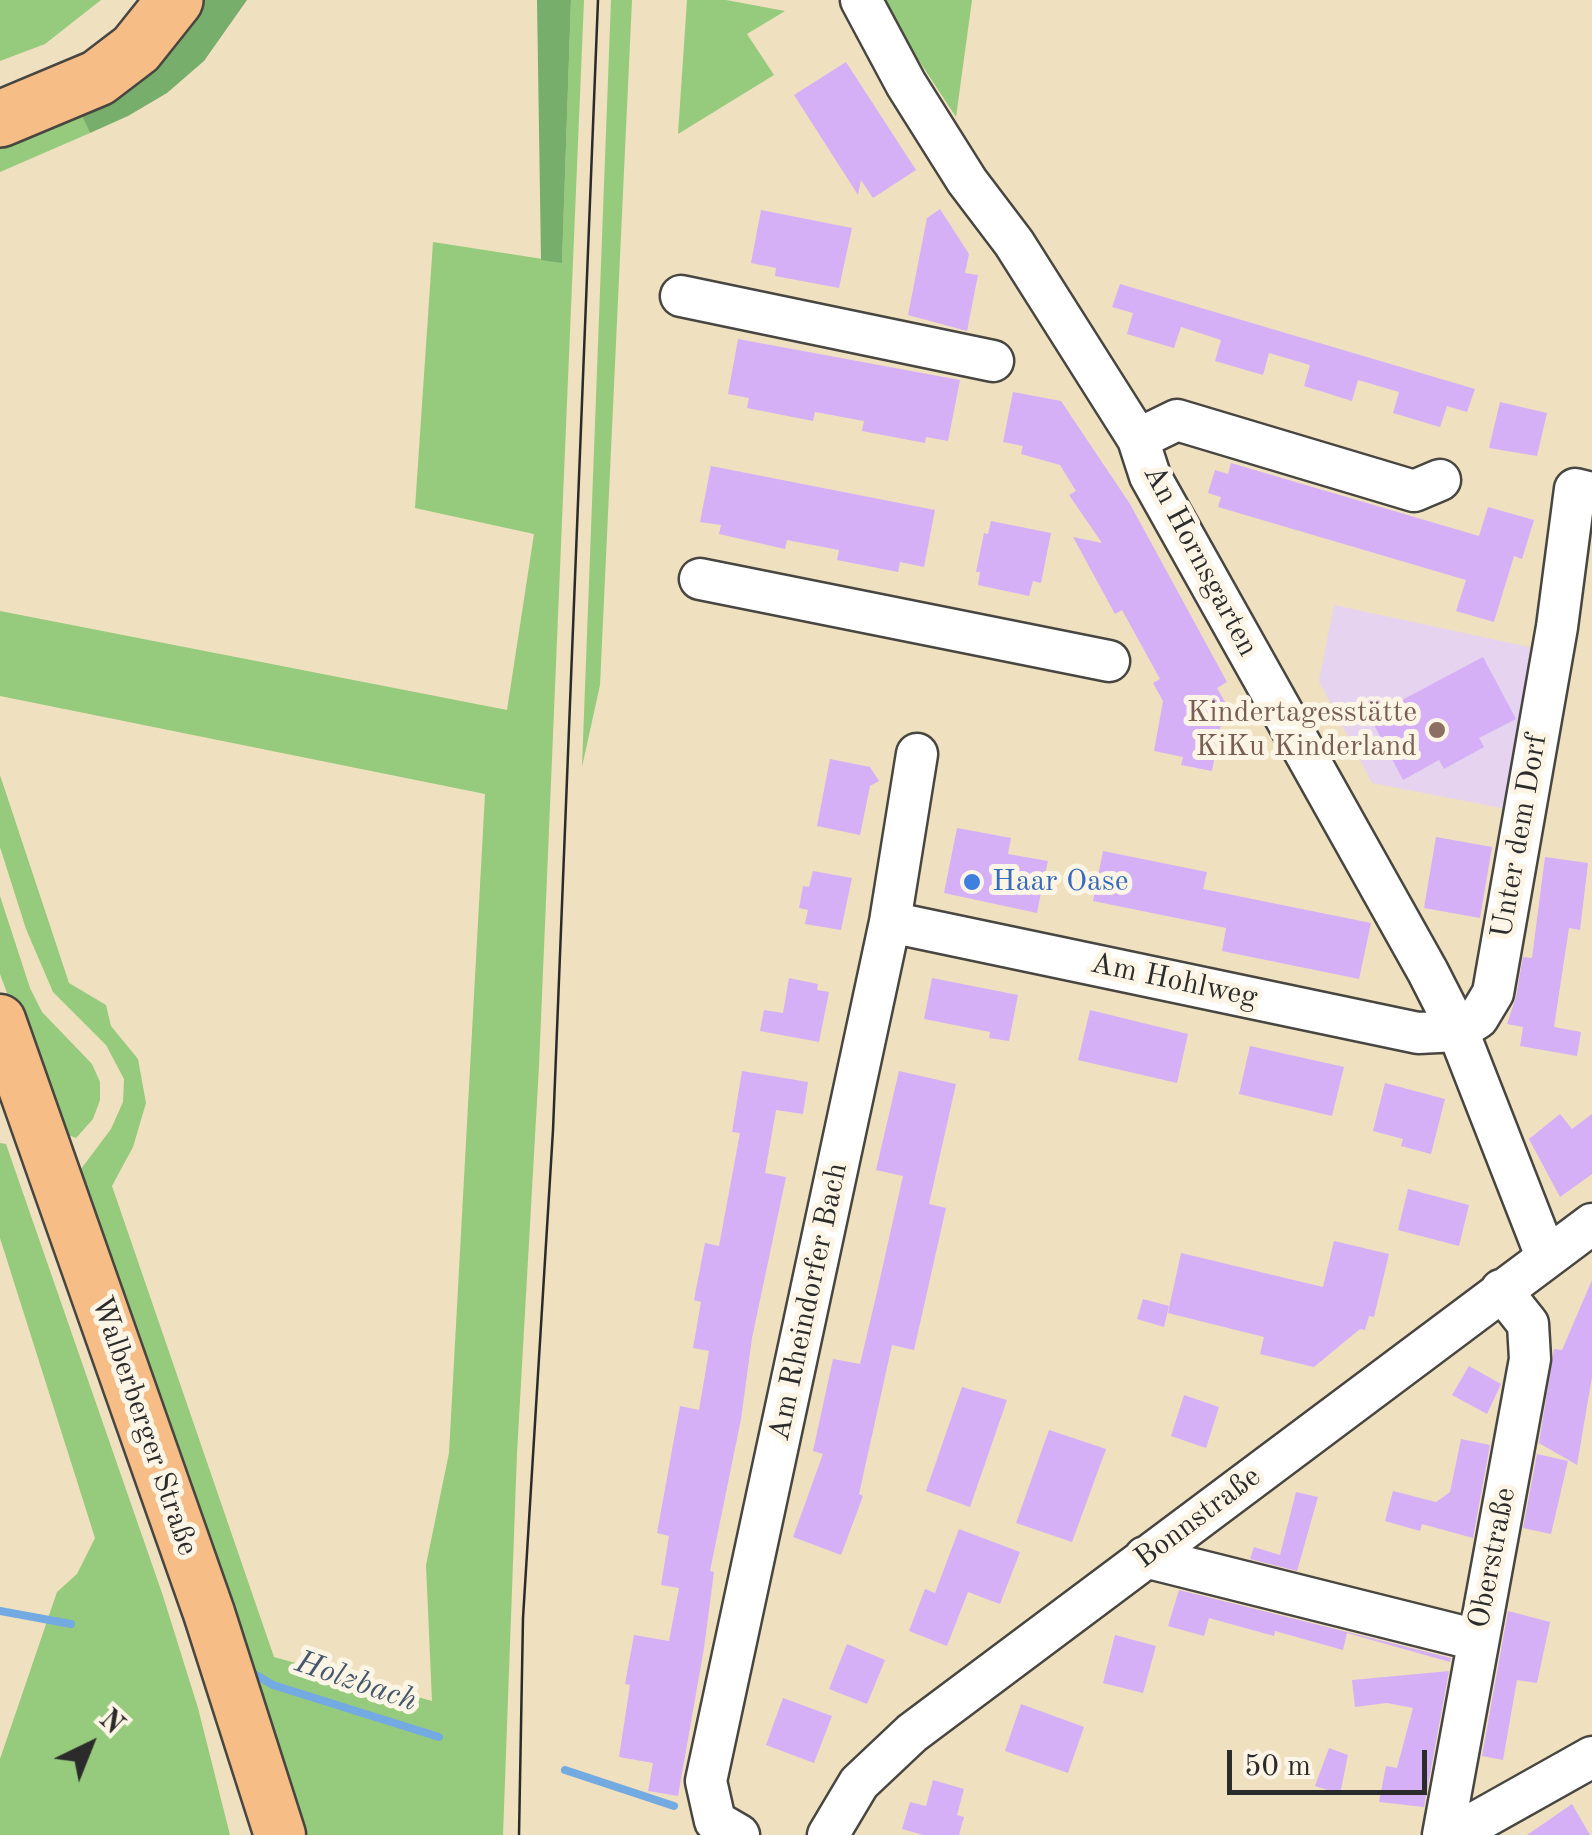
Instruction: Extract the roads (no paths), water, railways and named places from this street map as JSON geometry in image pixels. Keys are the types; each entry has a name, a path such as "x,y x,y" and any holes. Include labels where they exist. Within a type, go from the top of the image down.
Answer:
{"highway":[{"path":"0,84 79,49 110,26 132,0"},
{"path":"0,120 98,78 136,49 175,0"}],"main road":[{"name":"Walberberger Straße","path":"0,1020 203,1594 280,1835"}],"street":[{"name":"An Hornsgarten","path":"861,0 906,84 967,181 1014,243 1138,439 1150,476 1458,1031 1546,1256"},
{"path":"680,296 993,361"},
{"path":"1138,439 1177,420 1414,491 1440,480"},
{"name":"Unter dem Dorf","path":"1458,1031 1478,1018 1492,992 1574,630 1575,490 1592,493"},
{"path":"700,579 1109,661"},
{"name":"Am Rheindorfer Bach","path":"739,1835 715,1821 706,1781 890,922 917,754"},
{"name":"Am Hohlweg","path":"890,922 1418,1033 1458,1031"},
{"name":"Bonnstraße","path":"828,1835 859,1782 912,1733 1546,1256 1588,1232"},
{"name":"Oberstraße","path":"1443,1835 1530,1360 1528,1324 1501,1290"},
{"path":"1145,1557 1477,1640"},
{"path":"1453,1835 1592,1757"}],"waterway":[{"path":"0,1611 71,1624"},
{"name":"Holzbach","path":"256,1675 273,1685 439,1737"},
{"name":"Holzbach","path":"565,1770 674,1806"}],"tram line":[{"path":"519,1835 523,1618 553,1130 598,0"}],"place":[{"name":"Kindertagesstätte KiKu Kinderland","path":"1437,730"},
{"name":"Haar Oase","path":"972,882"}]}
